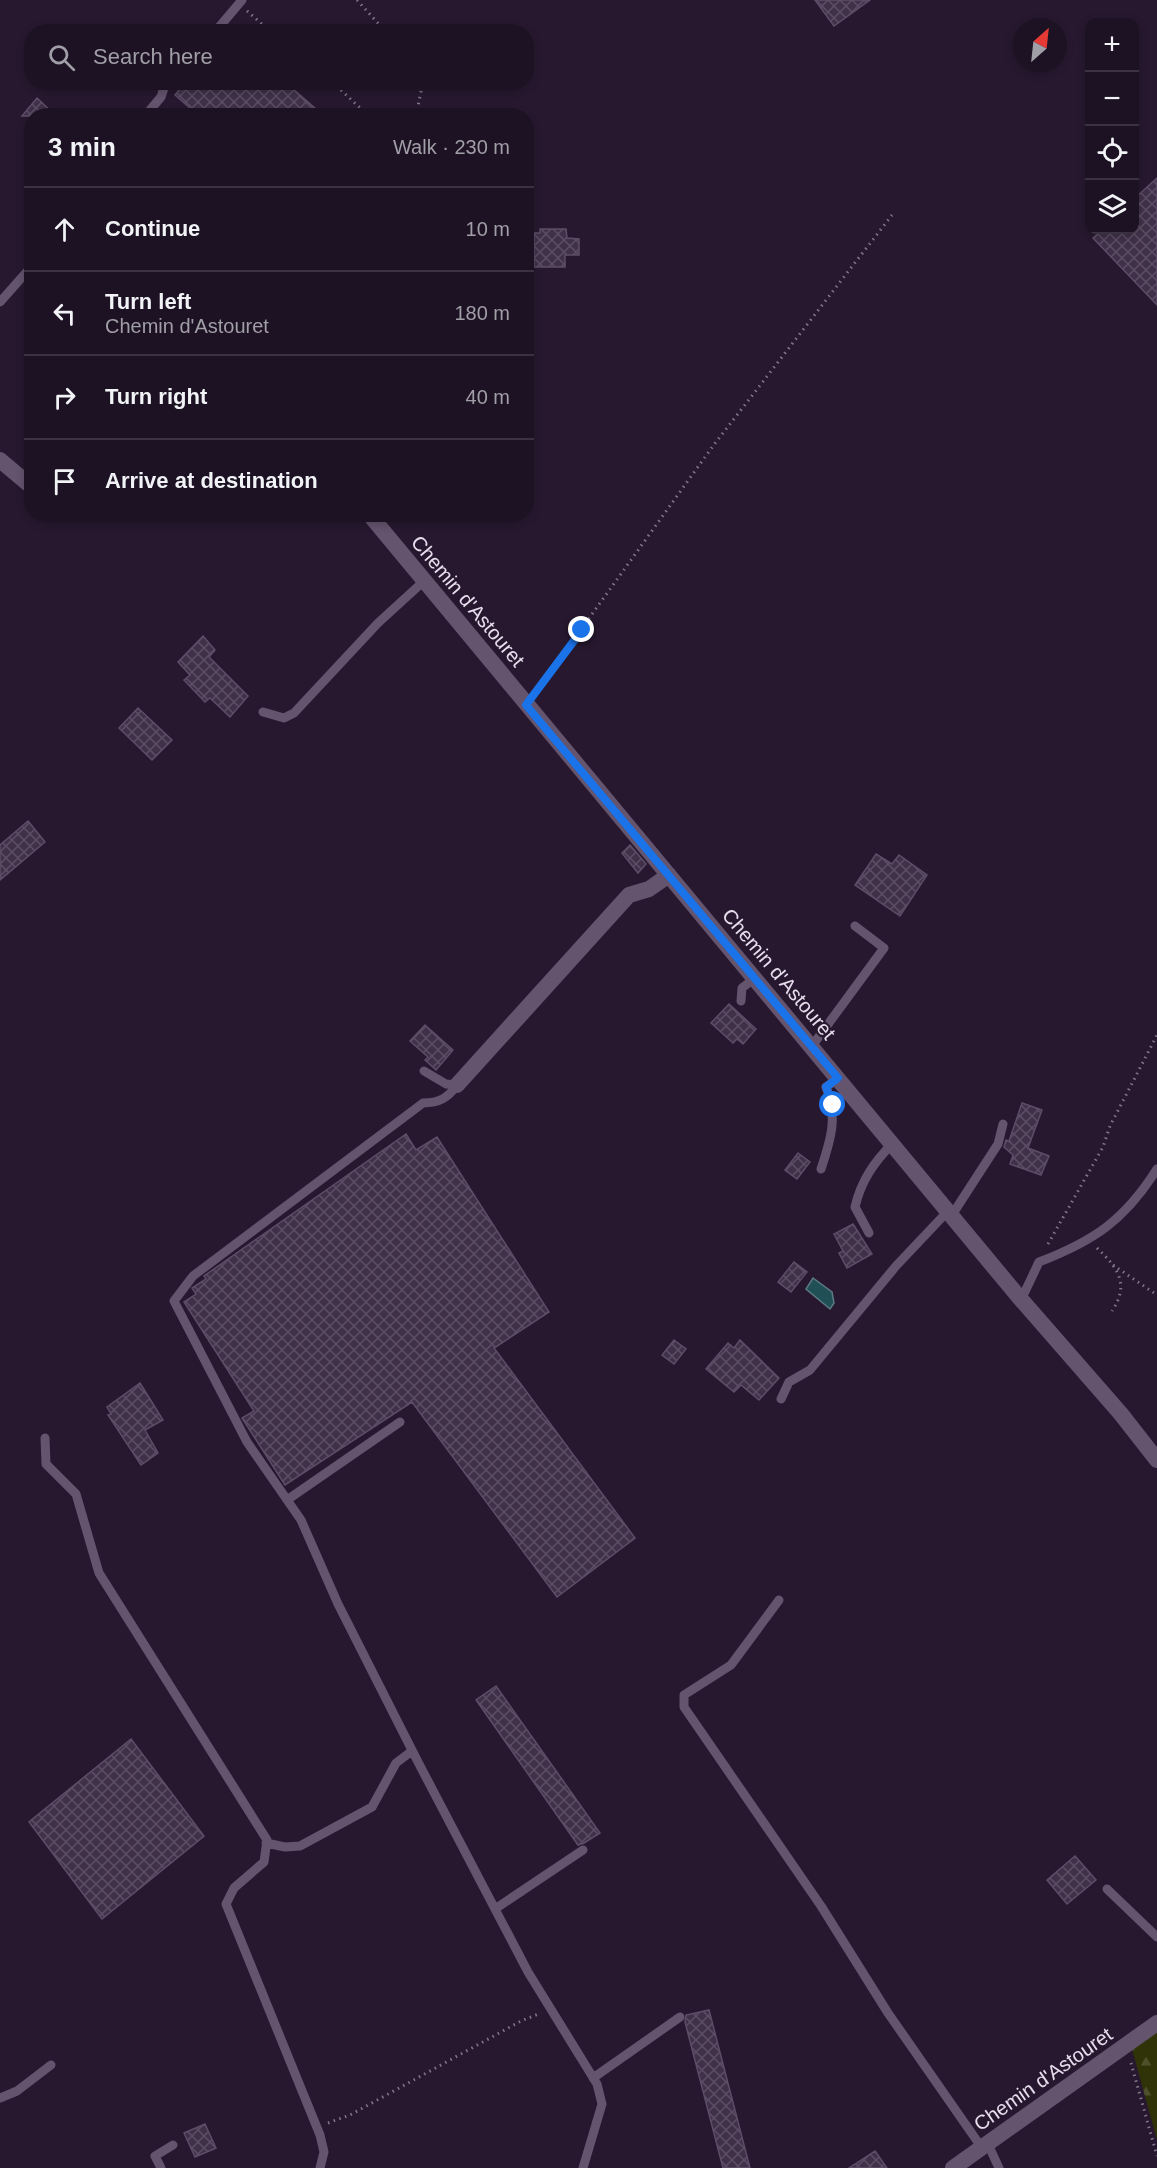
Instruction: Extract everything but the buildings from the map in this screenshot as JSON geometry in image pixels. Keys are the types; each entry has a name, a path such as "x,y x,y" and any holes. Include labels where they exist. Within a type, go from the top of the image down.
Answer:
{"street":[{"path":"0,460 24,480"},
{"name":"Chemin d'Astouret","path":"376,522 1021,1300 1121,1414 1157,1460"},
{"path":"457,1085 629,895 649,889 669,875"},
{"name":"Chemin d'Astouret","path":"953,2168 1157,2024"}],"lane":[{"path":"221,24 241,3"},
{"path":"152,108 161,97 163,90"},
{"path":"0,302 24,275"},
{"path":"263,711 284,718 294,713 378,623 424,581"},
{"path":"812,1046 884,948 855,926"},
{"path":"741,1001 742,988 755,978"},
{"path":"424,1071 446,1084 457,1085 451,1094 437,1103 423,1103 336,1166 193,1276 174,1301 247,1442 302,1520 338,1604 412,1751 495,1909 550,2008 593,2078 602,2104 583,2168"},
{"path":"821,1169 831,1138 833,1105 826,1087 838,1078"},
{"path":"781,1399 789,1382 810,1370 925,1234 950,1213 998,1144 1003,1124"},
{"path":"869,1233 855,1207 858,1191 877,1159 893,1143"},
{"path":"1021,1300 1039,1262 1089,1240 1127,1210 1157,1169"},
{"path":"287,1500 400,1422"},
{"path":"45,1438 46,1464 76,1494 99,1573 267,1840 264,1862 234,1888 226,1904 317,2128 324,2152 320,2168"},
{"path":"779,1600 731,1665 684,1695 684,1707 821,1906 888,2013 999,2168"},
{"path":"266,1843 285,1847 300,1846 372,1807 396,1763 412,1751"},
{"path":"495,1909 583,1850"},
{"path":"1107,1889 1157,1937"},
{"path":"593,2078 680,2017"},
{"path":"0,2098 17,2091 51,2065"},
{"path":"161,2168 155,2156 173,2145"}],"path":[{"path":"357,0 379,24"},
{"path":"241,3 263,24"},
{"path":"341,90 360,108"},
{"path":"418,108 421,90"},
{"path":"526,705 713,446 892,215"},
{"path":"1039,1262 1103,1147 1110,1126 1157,1035"},
{"path":"1089,1240 1112,1264 1157,1295"},
{"path":"1112,1264 1122,1285 1122,1297 1112,1311"},
{"path":"317,2128 350,2115 550,2008"},
{"path":"1127,2046 1157,2156"}],"green space":[{"path":"1157,2030 1157,2140 1132,2049"}],"shaded area":[{"path":"813,1278 832,1292 834,1303 830,1309 806,1289"}],"route":[{"path":"582,630 526,705 838,1078 826,1087 833,1105"}]}
